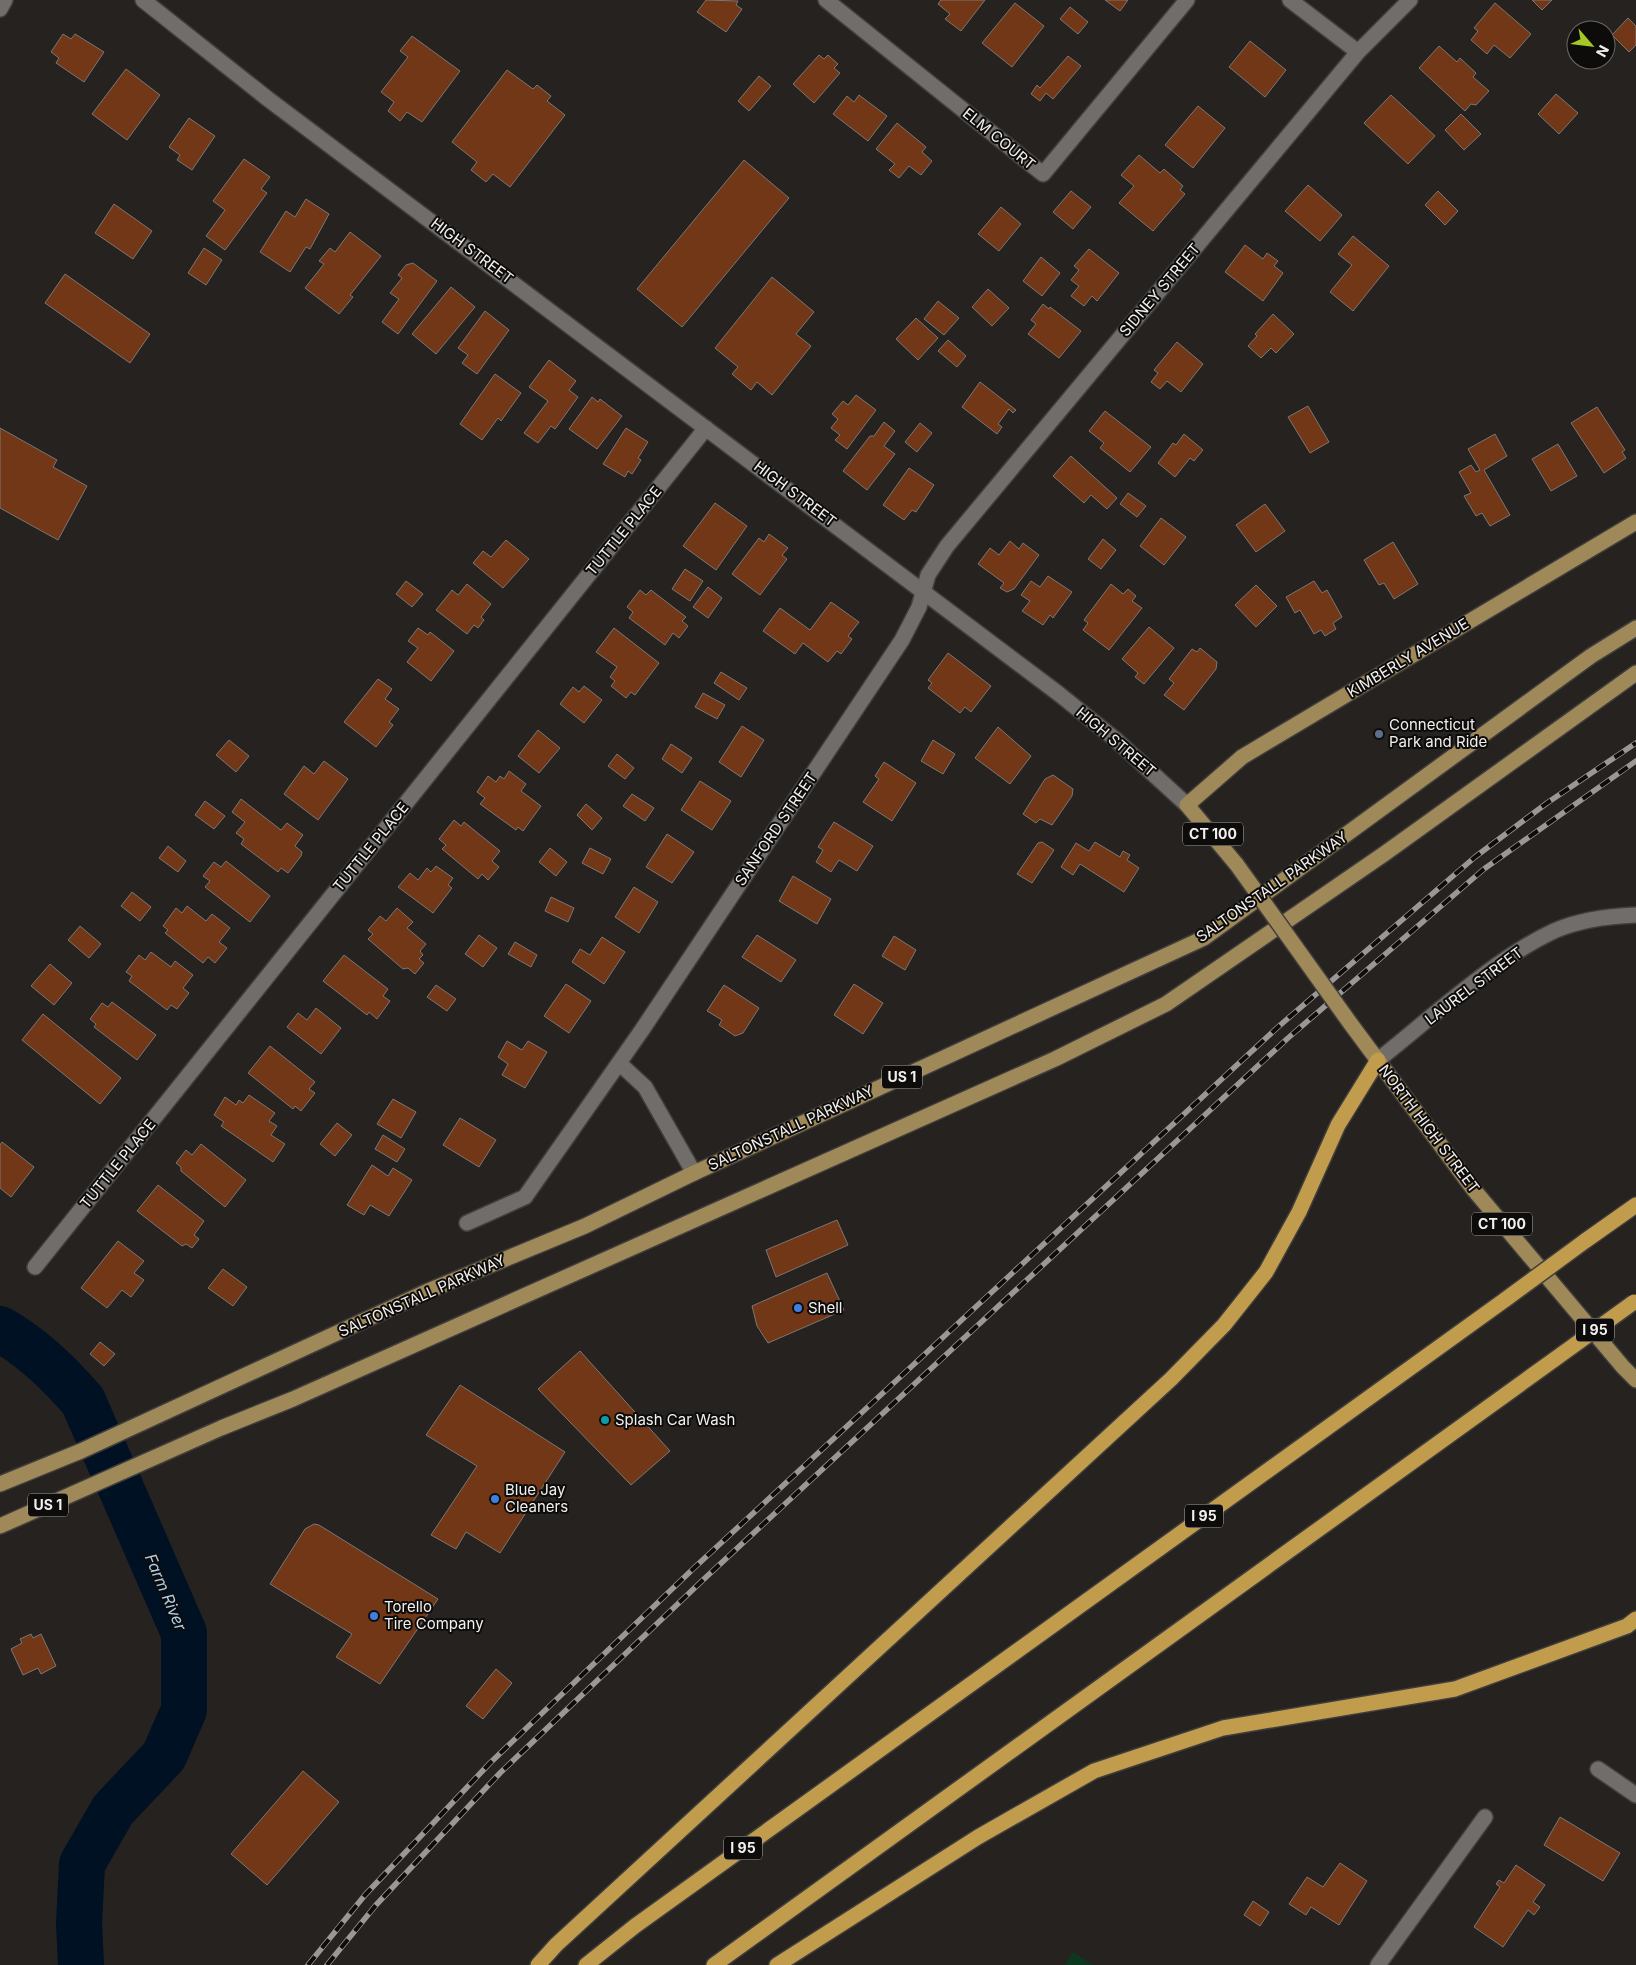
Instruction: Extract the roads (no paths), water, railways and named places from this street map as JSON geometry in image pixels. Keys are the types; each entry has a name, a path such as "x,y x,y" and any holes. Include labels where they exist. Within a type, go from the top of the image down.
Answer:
{"highway":[{"path":"538,1965 556,1945 1171,1379 1224,1325 1266,1272 1283,1244 1338,1125 1378,1060"},
{"name":"I 95","path":"586,1965 643,1921 1636,1205"},
{"name":"I 95","path":"714,1965 1635,1301"},
{"path":"777,1965 978,1837 1094,1771 1223,1728 1455,1689 1627,1626 1636,1619"}],"main road":[{"name":"KIMBERLY AVENUE","path":"1187,805 1242,756 1636,522"},
{"name":"SALTONSTALL PARKWAY","path":"0,1484 81,1451 428,1291 585,1226 694,1173 1204,938 1591,656 1636,628"},
{"name":"US 1","path":"0,1526 131,1467 293,1399 1037,1067 1166,1004 1384,854 1636,673"},
{"name":"HIGH STREET","path":"1187,805 1237,865 1378,1060"},
{"name":"NORTH HIGH STREET","path":"1378,1060 1474,1190 1636,1380"}],"street":[{"path":"0,9 5,0"},
{"name":"HIGH STREET","path":"143,0 268,99 923,589 1115,739 1187,805"},
{"name":"ELM COURT","path":"826,0 1043,174 1187,0"},
{"path":"1290,0 1358,52"},
{"name":"SIDNEY STREET","path":"923,589 928,576 947,546 1358,52 1410,0"},
{"name":"TUTTLE PLACE","path":"35,1267 706,428"},
{"name":"SANFORD STREET","path":"466,1223 525,1197 619,1063 902,640 919,607 923,589"},
{"name":"LAUREL STREET","path":"1378,1060 1486,974 1519,951 1554,931 1585,921 1636,915"},
{"path":"619,1063 645,1087 694,1173"},
{"path":"1598,1770 1636,1795"},
{"path":"1378,1965 1484,1817"}],"waterway":[{"name":"Farm River","path":"0,1329 45,1361 83,1401 184,1633 184,1710 164,1756 113,1810 82,1864 79,1923 81,1965"}],"railway":[{"path":"308,1965 365,1895 490,1763 694,1568 1278,1027 1475,857 1547,803 1636,743"},
{"path":"327,1965 376,1905 500,1773 704,1579 1288,1038 1484,869 1636,761"}],"place":[{"name":"Connecticut Park and Ride","path":"1379,734"},
{"name":"Shell","path":"798,1308"},
{"name":"Splash Car Wash","path":"605,1420"},
{"name":"Blue Jay Cleaners","path":"495,1499"},
{"name":"Torello Tire Company","path":"374,1616"}]}
